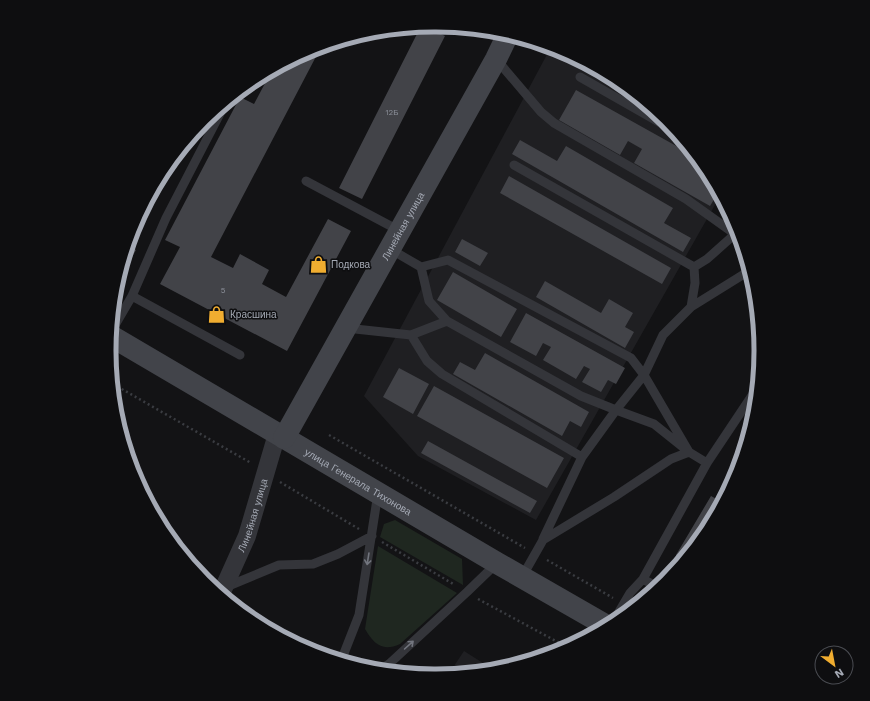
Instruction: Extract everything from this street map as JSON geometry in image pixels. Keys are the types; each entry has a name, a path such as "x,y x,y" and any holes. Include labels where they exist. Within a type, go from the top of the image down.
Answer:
{"main road":[{"name":"Линейная улица","path":"280,436 346,328 496,59 505,40"},
{"name":"улица Генерала Тихонова","path":"117,339 600,622"}],"street":[{"name":"Линейная улица","path":"224,589 247,536 265,473 280,436"}],"lane":[{"path":"496,59 554,124 686,199 729,230"},
{"path":"580,77 653,119"},
{"path":"118,320 132,296 166,218 218,118"},
{"path":"514,165 694,267"},
{"path":"306,181 395,240 422,267 429,301 447,321 581,396 654,424 689,452 707,463"},
{"path":"694,267 707,259 733,238"},
{"path":"422,267 448,260 631,358 644,375 689,452"},
{"path":"691,307 695,283 694,267"},
{"path":"522,577 543,540 582,457 616,410 644,375 663,335 691,307 744,274"},
{"path":"132,296 240,354"},
{"path":"346,328 411,335 447,321"},
{"path":"411,335 427,361 442,374 582,457"},
{"path":"621,608 630,593 643,579 707,463 750,399"},
{"path":"543,540 614,497 671,459 689,452"},
{"path":"343,655 359,615 378,493"},
{"path":"225,590 279,565 313,564 338,554 372,536"},
{"path":"387,665 497,563"},
{"path":"643,579 652,584"}],"path":[{"path":"119,387 250,463 317,505 467,592 560,643"},
{"path":"329,435 624,604"}],"shaded area":[{"path":"548,53 576,65 594,75 629,98 645,111 674,140 688,157 711,191 717,202 536,520 418,456 364,396"},
{"path":"395,520 462,559 463,585 380,537 384,524"},
{"path":"378,546 457,593 400,644 388,647 383,647 375,642 365,629"},
{"path":"464,651 486,665 477,666 453,668"}],"building":[{"path":"437,32 445,36 362,199 339,188 418,33"},
{"path":"317,55 211,257 233,268 240,254 269,270 262,284 286,297 328,219 351,231 287,351 160,284 180,247 165,240 238,100 241,98 254,104 266,81 294,65"},
{"path":"576,90 681,149 700,174 715,198 710,206 634,163 642,149 628,141 620,155 559,120"},
{"path":"520,140 557,161 566,146 673,208 664,223 691,238 683,252 512,154"},
{"path":"509,176 671,268 662,284 500,193"},
{"path":"462,239 488,253 480,266 455,252"},
{"path":"133,248 136,250 128,265"},
{"path":"453,272 517,309 501,337 437,300"},
{"path":"545,281 601,313 609,299 633,313 625,327 634,332 625,348 536,297"},
{"path":"526,313 625,368 616,384 608,380 601,392 582,382 590,369 584,366 576,379 543,360 551,347 543,343 536,356 510,342"},
{"path":"485,353 589,412 581,427 570,421 562,436 453,374 460,362 475,370"},
{"path":"399,368 429,384 413,414 383,397"},
{"path":"434,386 564,458 547,488 417,416"},
{"path":"428,441 537,501 530,513 421,453"},
{"path":"711,496 717,499 700,527 676,559 676,555"}],"place":[{"name":"Подкова","path":"318,264"},
{"name":"Красшина","path":"217,314"}]}
